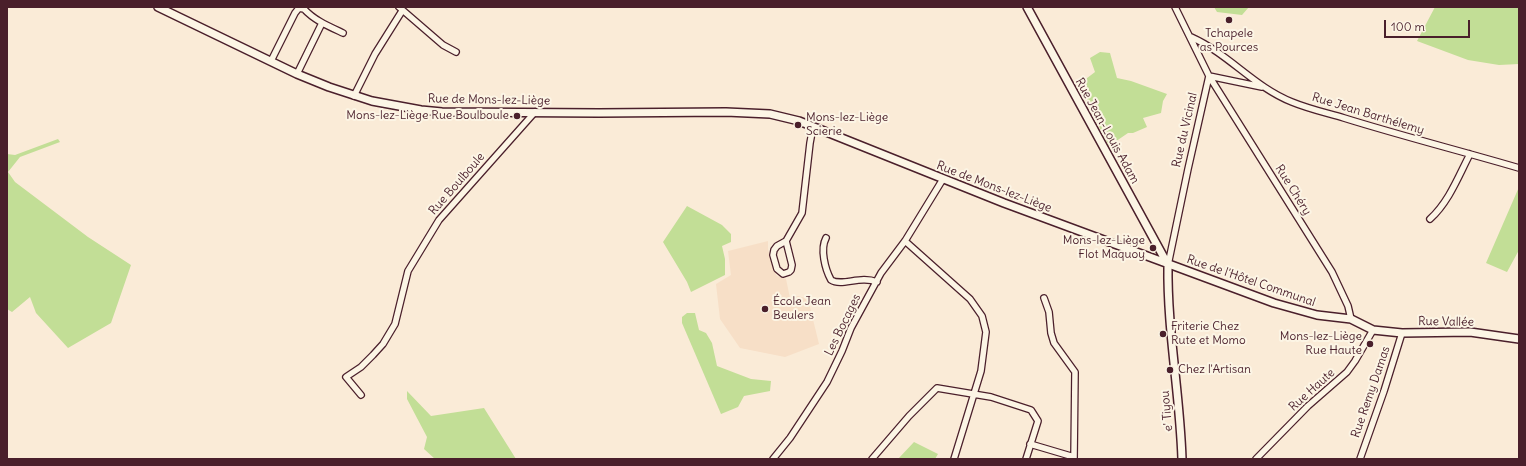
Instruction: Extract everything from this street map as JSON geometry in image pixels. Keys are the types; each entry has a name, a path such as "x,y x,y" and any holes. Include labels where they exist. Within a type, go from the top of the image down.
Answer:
{"street":[{"name":"Rue de Mons-lez-Liège","path":"158,7 298,74 329,87 372,101 435,111 599,113 726,112 770,114 799,121 813,128 943,179 1168,265"},
{"name":"Rue Jean-Louis Adam","path":"1027,7 1168,265"},
{"path":"1175,7 1209,76"},
{"path":"271,61 294,13 299,8 304,9 322,23 343,33"},
{"path":"354,96 400,9 443,45 456,52"},
{"path":"298,74 322,23"},
{"name":"Rue Jean Barthélemy","path":"1191,37 1208,45 1244,71 1263,88"},
{"name":"Rue du Vicinal","path":"1168,265 1209,76"},
{"name":"Rue Jean Barthélemy","path":"1209,76 1263,88 1292,102 1408,138 1519,168"},
{"name":"Rue Chéry","path":"1209,76 1332,272 1348,306 1351,319"},
{"name":"Rue Boulboule","path":"361,395 346,377 361,367 373,355 383,344 395,324 408,271 439,220 536,112"},
{"path":"786,241 792,267 789,272 783,274 777,269 773,253 777,246 786,241 802,213 813,128"},
{"path":"1430,218 1438,212 1470,154"},
{"name":"Les Bocages","path":"773,459 790,438 828,382 851,328 881,273 905,241 943,179"},
{"path":"826,238 823,244 823,251 831,280 838,283 865,279 877,282"},
{"path":"905,241 970,299 982,316 986,332 981,371 973,393 955,459"},
{"name":"Rue de l'Hôtel Communal","path":"1168,265 1274,303 1317,315 1351,319 1373,330"},
{"name":"e' Tiyou","path":"1168,265 1169,318 1181,430 1182,459"},
{"path":"1030,444 1074,458 1075,372 1054,343 1051,333 1050,317 1044,298"},
{"name":"Rue Vallée","path":"1373,330 1402,333 1470,332 1519,339"},
{"name":"Rue Haute","path":"1256,459 1312,403 1347,372 1373,330"},
{"name":"Rue Remy Damas","path":"1360,459 1384,391 1402,333"},
{"path":"872,459 925,398 938,388 991,397 1031,410 1038,420 1026,459"}],"shaded area":[{"name":"École Jean Beulers","path":"768,241 768,249 773,268 777,276 786,279 790,298 798,296 808,299 819,344 785,357 740,348 720,319 716,284 731,275 728,251"}],"green space":[{"path":"1214,7 1249,7 1242,15 1217,12"},
{"path":"1435,7 1519,7 1519,64 1499,65 1468,60 1417,41"},
{"path":"1100,52 1110,53 1117,78 1131,81 1167,94 1163,101 1161,113 1143,118 1147,127 1133,133 1128,133 1109,146 1078,85 1095,72 1090,58"},
{"path":"58,139 60,142 20,157 8,172 15,182 88,237 131,265 111,323 68,348 36,313 30,297 12,312 7,309 7,154 15,155"},
{"path":"1519,187 1519,250 1507,272 1486,263"},
{"path":"687,206 722,225 731,234 731,242 722,246 725,259 725,275 691,292 687,282 663,242"},
{"path":"687,313 695,313 699,330 706,333 712,343 717,366 751,379 771,381 770,391 744,396 738,407 721,414 682,323 682,317"},
{"path":"407,391 431,416 484,408 516,459 435,459 424,449 427,437 407,399"},
{"path":"914,442 938,454 935,459 898,459"}],"place":[{"name":"Tchapele as Pources","path":"1229,20"},
{"name":"Mons-lez-Liège Rue Boulboule","path":"517,116"},
{"name":"Mons-lez-Liège Scierie","path":"798,125"},
{"name":"Mons-lez-Liège Flot Maquoy","path":"1153,248"},
{"name":"École Jean Beulers","path":"765,309"},
{"name":"Friterie Chez Rute et Momo","path":"1163,334"},
{"name":"Mons-lez-Liège Rue Haute","path":"1370,344"},
{"name":"Chez l'Artisan","path":"1170,370"}]}
